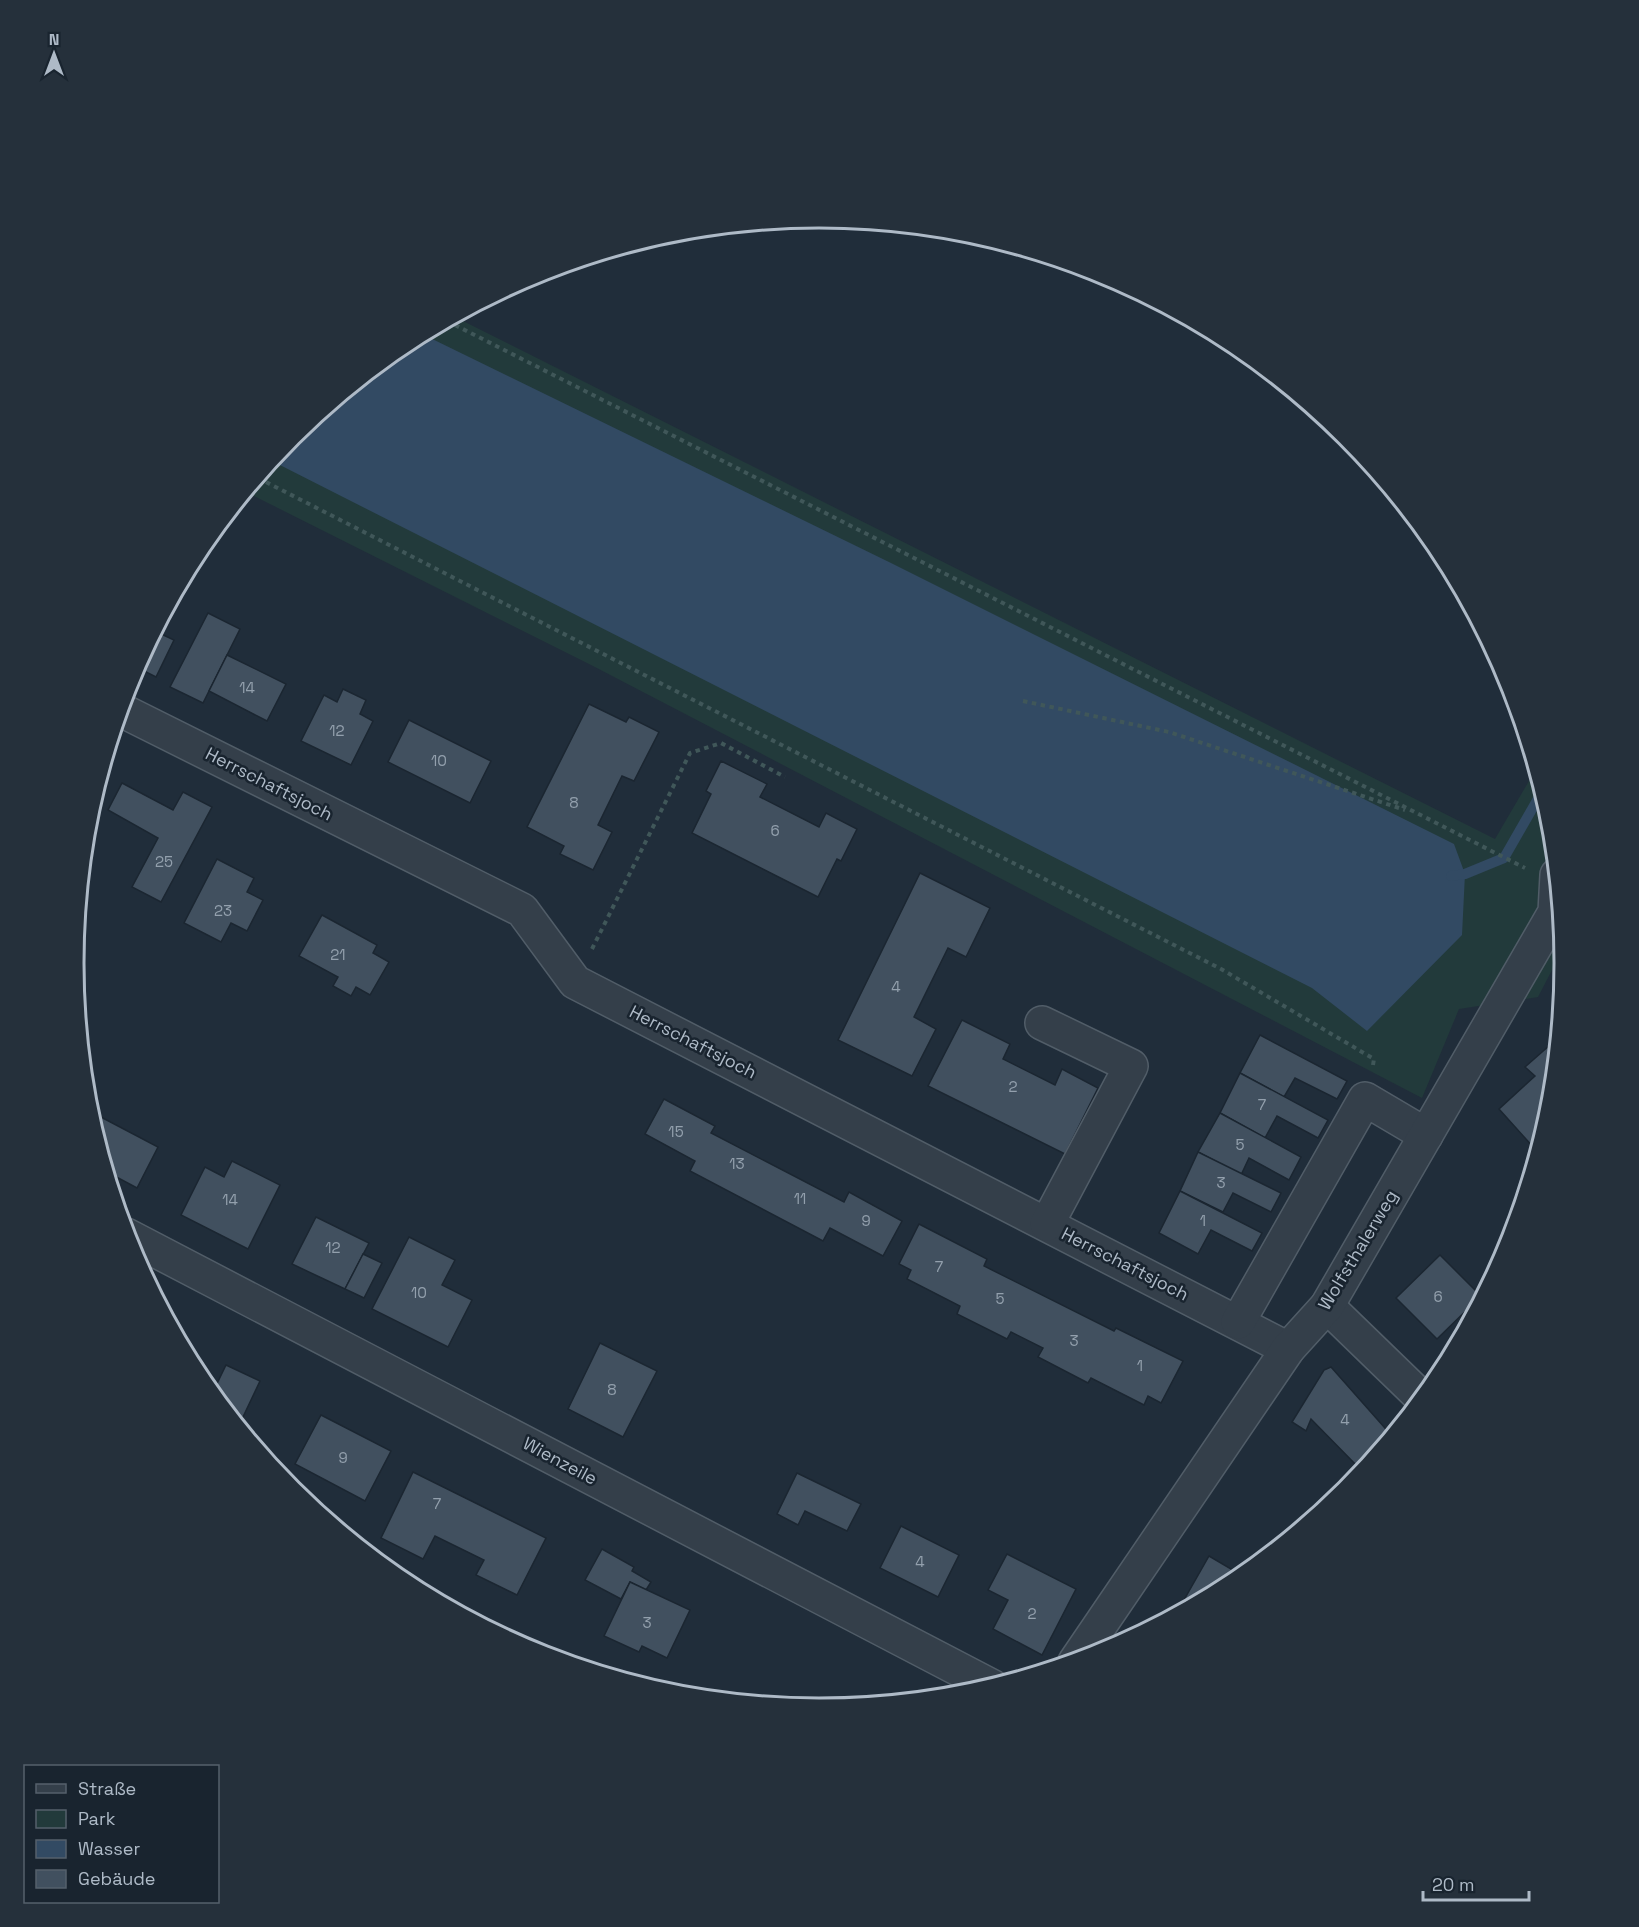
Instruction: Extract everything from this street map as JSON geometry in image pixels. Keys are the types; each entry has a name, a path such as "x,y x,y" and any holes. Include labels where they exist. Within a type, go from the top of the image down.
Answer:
{"street":[{"name":"Herrschaftsjoch","path":"128,714 522,910 575,982 1288,1349"},
{"name":"Wolfsthalerweg","path":"1083,1650 1288,1349 1327,1306 1553,915"},
{"path":"1042,1023 1131,1066 1047,1224"},
{"path":"1238,1322 1365,1099 1426,1135"},
{"name":"Wienzeile","path":"139,1242 981,1681"},
{"path":"1327,1306 1416,1392"}],"path":[{"path":"455,325 1504,858 1550,875"},
{"path":"265,482 1221,969 1374,1059 1365,1099"},
{"path":"1023,701 1169,732 1417,814"},
{"path":"575,982 690,753 721,743 785,777"}],"green space":[{"path":"463,321 1495,839 1531,777 1549,867 1555,964 1538,997 1459,1009 1422,1098 593,666 253,496 299,443 372,380 411,352"}],"water":[{"path":"432,339 891,563 1454,844 1465,874 1462,935 1367,1031 1312,988 280,465 299,443 372,380"}],"building":[{"path":"208,613 240,629 203,703 170,687"},
{"path":"162,634 174,640 156,677 145,671"},
{"path":"227,655 286,684 267,721 209,691"},
{"path":"343,689 366,700 360,714 373,721 351,765 301,741 324,695 337,702"},
{"path":"589,704 626,722 629,717 659,732 634,781 622,776 598,825 612,832 593,870 560,854 564,846 527,827"},
{"path":"409,720 491,761 470,803 388,762"},
{"path":"721,761 767,784 760,797 819,827 826,813 857,829 841,861 837,859 818,897 692,833 711,794 706,791"},
{"path":"122,783 173,810 183,792 212,807 161,902 132,887 158,838 108,810"},
{"path":"217,859 254,878 247,892 263,900 247,931 231,923 221,942 184,923"},
{"path":"920,873 990,908 966,957 948,948 914,1017 936,1029 912,1076 838,1040"},
{"path":"322,915 377,945 373,953 389,962 370,995 356,987 351,996 333,986 338,977 299,956"},
{"path":"962,1020 1010,1044 1003,1059 1055,1085 1062,1069 1098,1088 1065,1154 928,1086"},
{"path":"1260,1035 1347,1081 1337,1099 1295,1078 1284,1097 1240,1073"},
{"path":"1550,1045 1541,1107 1532,1146 1499,1109 1535,1076 1525,1067"},
{"path":"1240,1073 1328,1120 1318,1138 1277,1116 1265,1138 1220,1113"},
{"path":"664,1099 715,1126 711,1133 844,1202 849,1192 902,1221 883,1256 830,1228 823,1241 690,1171 695,1161 645,1134"},
{"path":"1220,1113 1301,1157 1289,1180 1249,1158 1241,1175 1198,1152"},
{"path":"100,1117 158,1147 137,1188 116,1177"},
{"path":"1198,1152 1281,1193 1271,1212 1233,1193 1223,1212 1180,1191"},
{"path":"232,1161 280,1185 248,1249 181,1215 205,1167 224,1177"},
{"path":"1180,1191 1262,1233 1252,1251 1211,1230 1198,1254 1159,1233"},
{"path":"316,1217 369,1243 345,1289 292,1264"},
{"path":"919,1224 987,1259 984,1266 1114,1331 1116,1328 1183,1361 1161,1403 1148,1396 1144,1405 1091,1378 1088,1383 1038,1357 1043,1348 1011,1332 1007,1339 957,1314 960,1306 907,1279 911,1270 899,1264"},
{"path":"409,1237 455,1260 442,1285 472,1300 448,1347 372,1309"},
{"path":"363,1254 382,1263 364,1298 345,1289"},
{"path":"1440,1255 1477,1292 1468,1308 1437,1339 1396,1298"},
{"path":"600,1343 657,1371 623,1437 568,1409"},
{"path":"226,1365 260,1381 242,1418 217,1384"},
{"path":"1331,1367 1387,1430 1357,1465 1311,1419 1306,1431 1292,1422 1324,1370"},
{"path":"321,1415 391,1451 365,1501 295,1464"},
{"path":"413,1472 546,1538 517,1595 476,1575 484,1560 435,1536 423,1559 381,1538"},
{"path":"797,1473 861,1504 847,1531 805,1511 798,1525 777,1514"},
{"path":"901,1526 959,1555 938,1597 880,1568"},
{"path":"602,1549 634,1567 632,1571 651,1582 646,1590 630,1582 621,1599 585,1580"},
{"path":"1007,1554 1076,1589 1042,1655 993,1629 1008,1600 988,1590"},
{"path":"1209,1556 1234,1571 1228,1575 1183,1602"},
{"path":"630,1582 690,1610 667,1658 642,1646 639,1652 604,1636"}],"waterway":[{"path":"1451,876 1465,874 1504,858 1537,801"}]}
